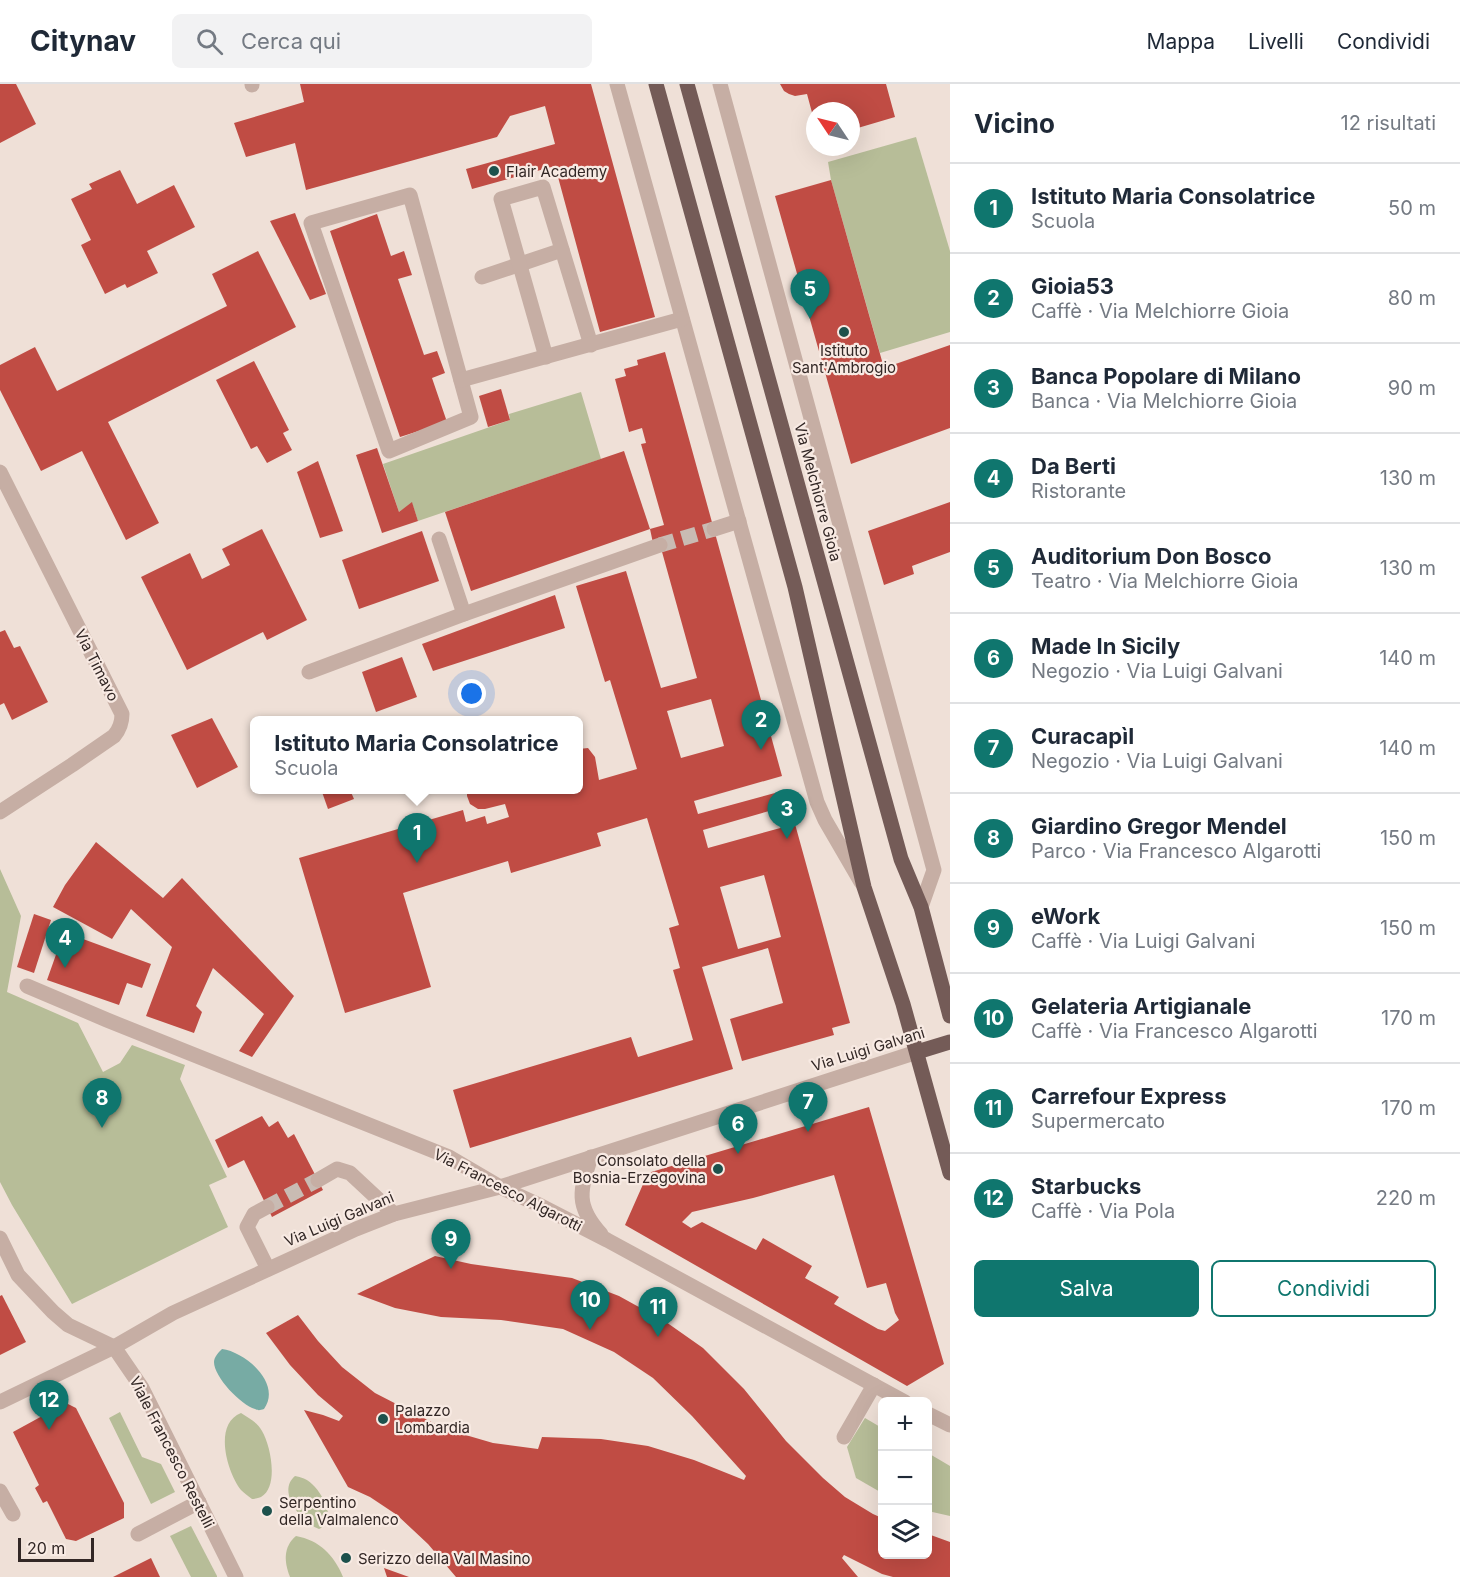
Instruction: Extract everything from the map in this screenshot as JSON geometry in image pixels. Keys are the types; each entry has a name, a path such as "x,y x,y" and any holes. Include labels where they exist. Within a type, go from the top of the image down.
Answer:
{"main road":[{"path":"656,84 795,587 864,887 903,1004 950,1173"},
{"name":"Via Melchiorre Gioia","path":"687,84 898,849 921,907 950,1016"},
{"name":"Via Luigi Galvani","path":"917,1052 950,1042"}],"street":[{"path":"617,84 817,802 864,887"},
{"name":"Via Melchiorre Gioia","path":"720,84 934,870 921,907"},
{"path":"546,357 501,199 543,187 591,345"},
{"path":"410,195 461,380 471,417 388,451 310,223 410,195"},
{"path":"482,277 562,250"},
{"path":"461,380 682,319"},
{"name":"Via Timavo","path":"0,472 122,714 122,722 114,736 0,812"},
{"path":"714,528 739,521"},
{"path":"439,539 464,614"},
{"path":"309,672 464,614 660,545"},
{"name":"Via Francesco Algarotti","path":"27,986 449,1157 500,1187 608,1240 897,1397"},
{"name":"Via Luigi Galvani","path":"0,1402 114,1347 173,1313 356,1229 394,1214 500,1187 917,1052"},
{"path":"591,1157 581,1194 589,1220 608,1240"},
{"path":"318,1180 337,1169 350,1173 394,1214"},
{"path":"267,1207 254,1214 247,1227 268,1269"},
{"path":"0,1238 18,1275 53,1312 68,1325 114,1347"},
{"name":"Viale Francesco Restelli","path":"114,1347 142,1388 236,1577"},
{"path":"844,1437 874,1385"},
{"path":"932,1416 950,1425"},
{"path":"0,1491 13,1514"},
{"path":"138,1534 199,1502"}],"green space":[{"path":"916,137 950,251 950,332 880,353 831,180 828,162 849,156 860,156 860,153"},
{"path":"581,392 601,459 418,521 412,503 399,512 383,464 510,420 509,414"},
{"path":"0,869 21,916 7,992 78,1023 103,1072 120,1063 132,1045 185,1065 180,1079 227,1177 209,1185 228,1227 72,1304 0,1182"},
{"path":"120,1412 142,1457 161,1464 175,1492 151,1504 109,1418"},
{"path":"241,1413 260,1428 268,1446 272,1466 272,1476 267,1492 254,1499 242,1491 236,1482 227,1461 225,1449 227,1427 232,1419"},
{"path":"865,1418 878,1426 878,1491 856,1478 847,1447"},
{"path":"932,1455 950,1466 950,1516 932,1512"},
{"path":"295,1476 310,1482 327,1507 327,1520 325,1525 319,1529 299,1514 290,1498 288,1490"},
{"path":"191,1526 217,1577 191,1577 170,1536"},
{"path":"296,1536 312,1541 325,1550 343,1577 290,1577 286,1555 289,1545"}],"water":[{"path":"222,1349 241,1356 259,1371 268,1390 268,1399 264,1409 258,1410 243,1402 218,1375 214,1362"}],"building":[{"path":"0,84 16,84 36,124 0,143"},
{"path":"300,84 591,84 655,317 600,332 555,166 472,189 466,169 555,144 545,106 510,116 497,137 306,190 295,143 246,157 234,123 304,102"},
{"path":"780,84 886,84 895,117 860,127 860,102 809,102 807,94 795,96 784,91"},
{"path":"120,170 137,204 174,185 195,227 147,251 158,273 127,288 125,284 105,294 81,245 91,240 71,199 92,189 89,184"},
{"name":"Istituto Sant'Ambrogio","path":"831,180 884,368 950,345 950,428 851,464 775,196"},
{"path":"295,213 326,294 310,300 270,221"},
{"path":"377,214 391,256 404,251 412,275 398,279 424,355 437,351 445,373 432,378 447,422 400,437 330,231"},
{"path":"258,251 296,327 108,422 159,523 126,540 82,451 41,471 0,390 0,365 35,347 57,391 227,306 212,274"},
{"path":"665,352 782,776 694,801 698,814 786,790 790,805 703,830 708,848 795,824 850,1023 832,1028 834,1035 742,1061 730,1019 783,1003 768,948 702,967 733,1069 470,1148 453,1090 631,1037 638,1057 693,1040 673,970 680,968 669,928 679,925 647,818 597,833 601,846 511,873 508,861 403,893 431,987 345,1013 299,858 463,810 466,822 485,816 487,824 509,817 505,804 478,809 470,804 467,794 583,794 583,749 588,748 595,757 599,780 637,769 610,680 605,682 576,586 626,571 661,688 697,678 659,541 653,543 650,529 664,525 641,444 646,443 642,428 629,432 615,379 626,376 624,369 638,365 637,360","holes":["711,699 724,746 681,758 667,711","764,875 781,937 738,949 720,887"]},
{"path":"254,361 289,430 283,433 292,450 267,463 257,446 251,449 216,380"},
{"path":"501,389 510,420 488,427 479,396"},
{"path":"377,448 399,512 412,502 418,521 382,533 356,455"},
{"path":"624,451 650,529 471,591 445,512"},
{"path":"318,461 343,531 320,538 297,472"},
{"path":"950,502 950,552 912,566 914,574 884,585 868,531"},
{"path":"262,529 307,620 267,640 263,632 187,670 141,577 190,553 202,579 230,565 222,549"},
{"path":"422,531 439,581 359,609 342,560"},
{"path":"555,595 565,628 433,671 422,644"},
{"path":"5,630 14,648 20,646 48,702 12,720 4,703 0,705 0,632"},
{"path":"402,657 417,697 376,712 362,672"},
{"path":"212,718 238,767 197,788 171,735"},
{"path":"323,794 352,794 354,799 328,809"},
{"path":"96,842 163,898 182,878 294,996 252,1057 239,1051 264,1014 213,968 196,1006 202,1012 194,1033 146,1016 172,947 131,909 112,939 53,907 65,885"},
{"path":"34,914 51,920 34,973 17,967"},
{"path":"64,932 151,964 142,988 127,983 119,1005 47,980"},
{"path":"869,1107 944,1364 907,1386 625,1225 648,1173","holes":["834,1175 867,1288 886,1283 899,1320 885,1331 834,1304 839,1297 805,1278 812,1266 763,1238 756,1250 702,1222 691,1228 682,1222 692,1212 753,1198"]},
{"path":"262,1116 269,1127 278,1121 288,1138 294,1134 323,1190 272,1217 244,1160 228,1168 215,1140"},
{"name":"Palazzo Lombardia","path":"435,1256 471,1264 572,1278 619,1296 666,1322 703,1348 744,1389 786,1441 823,1478 845,1497 878,1516 878,1559 932,1559 932,1535 950,1542 950,1577 893,1577 844,1555 842,1558 858,1577 456,1577 428,1544 397,1515 370,1497 348,1487 304,1410 339,1421 343,1416 318,1395 290,1365 266,1333 298,1315 342,1367 375,1393 445,1429 493,1443 538,1449 542,1437 601,1439 648,1446 694,1460 744,1480 746,1476 692,1416 653,1378 614,1352 563,1329 501,1320 441,1317 395,1308 357,1294"},
{"path":"2,1295 26,1342 0,1355 0,1296"},
{"path":"66,1403 76,1408 124,1503 124,1518 76,1541 66,1539 47,1501 43,1503 35,1488 39,1485 13,1432"},
{"path":"151,1558 160,1577 113,1577"},
{"path":"384,1568 409,1577 387,1577"}],"tunnel":[{"path":"660,545 714,529"},
{"path":"267,1207 318,1180"}],"place":[{"name":"Flair Academy","path":"494,171"},
{"name":"Auditorium Don Bosco","path":"810,319"},
{"name":"Istituto Sant'Ambrogio","path":"844,332"},
{"name":"Gioia53","path":"761,750"},
{"name":"Banca Popolare di Milano","path":"787,839"},
{"name":"Istituto Maria Consolatrice","path":"417,863"},
{"name":"Da Berti","path":"65,968"},
{"name":"Giardino Gregor Mendel","path":"102,1128"},
{"name":"Curacapìl","path":"808,1132"},
{"name":"Made In Sicily","path":"738,1154"},
{"name":"Consolato della Bosnia-Erzegovina","path":"718,1169"},
{"name":"eWork","path":"451,1269"},
{"name":"Gelateria Artigianale","path":"590,1330"},
{"name":"Carrefour Express","path":"658,1337"},
{"name":"Palazzo Lombardia","path":"383,1419"},
{"name":"Starbucks","path":"49,1430"},
{"name":"Serpentino della Valmalenco","path":"267,1511"},
{"name":"Serizzo della Val Masino","path":"346,1558"}]}
